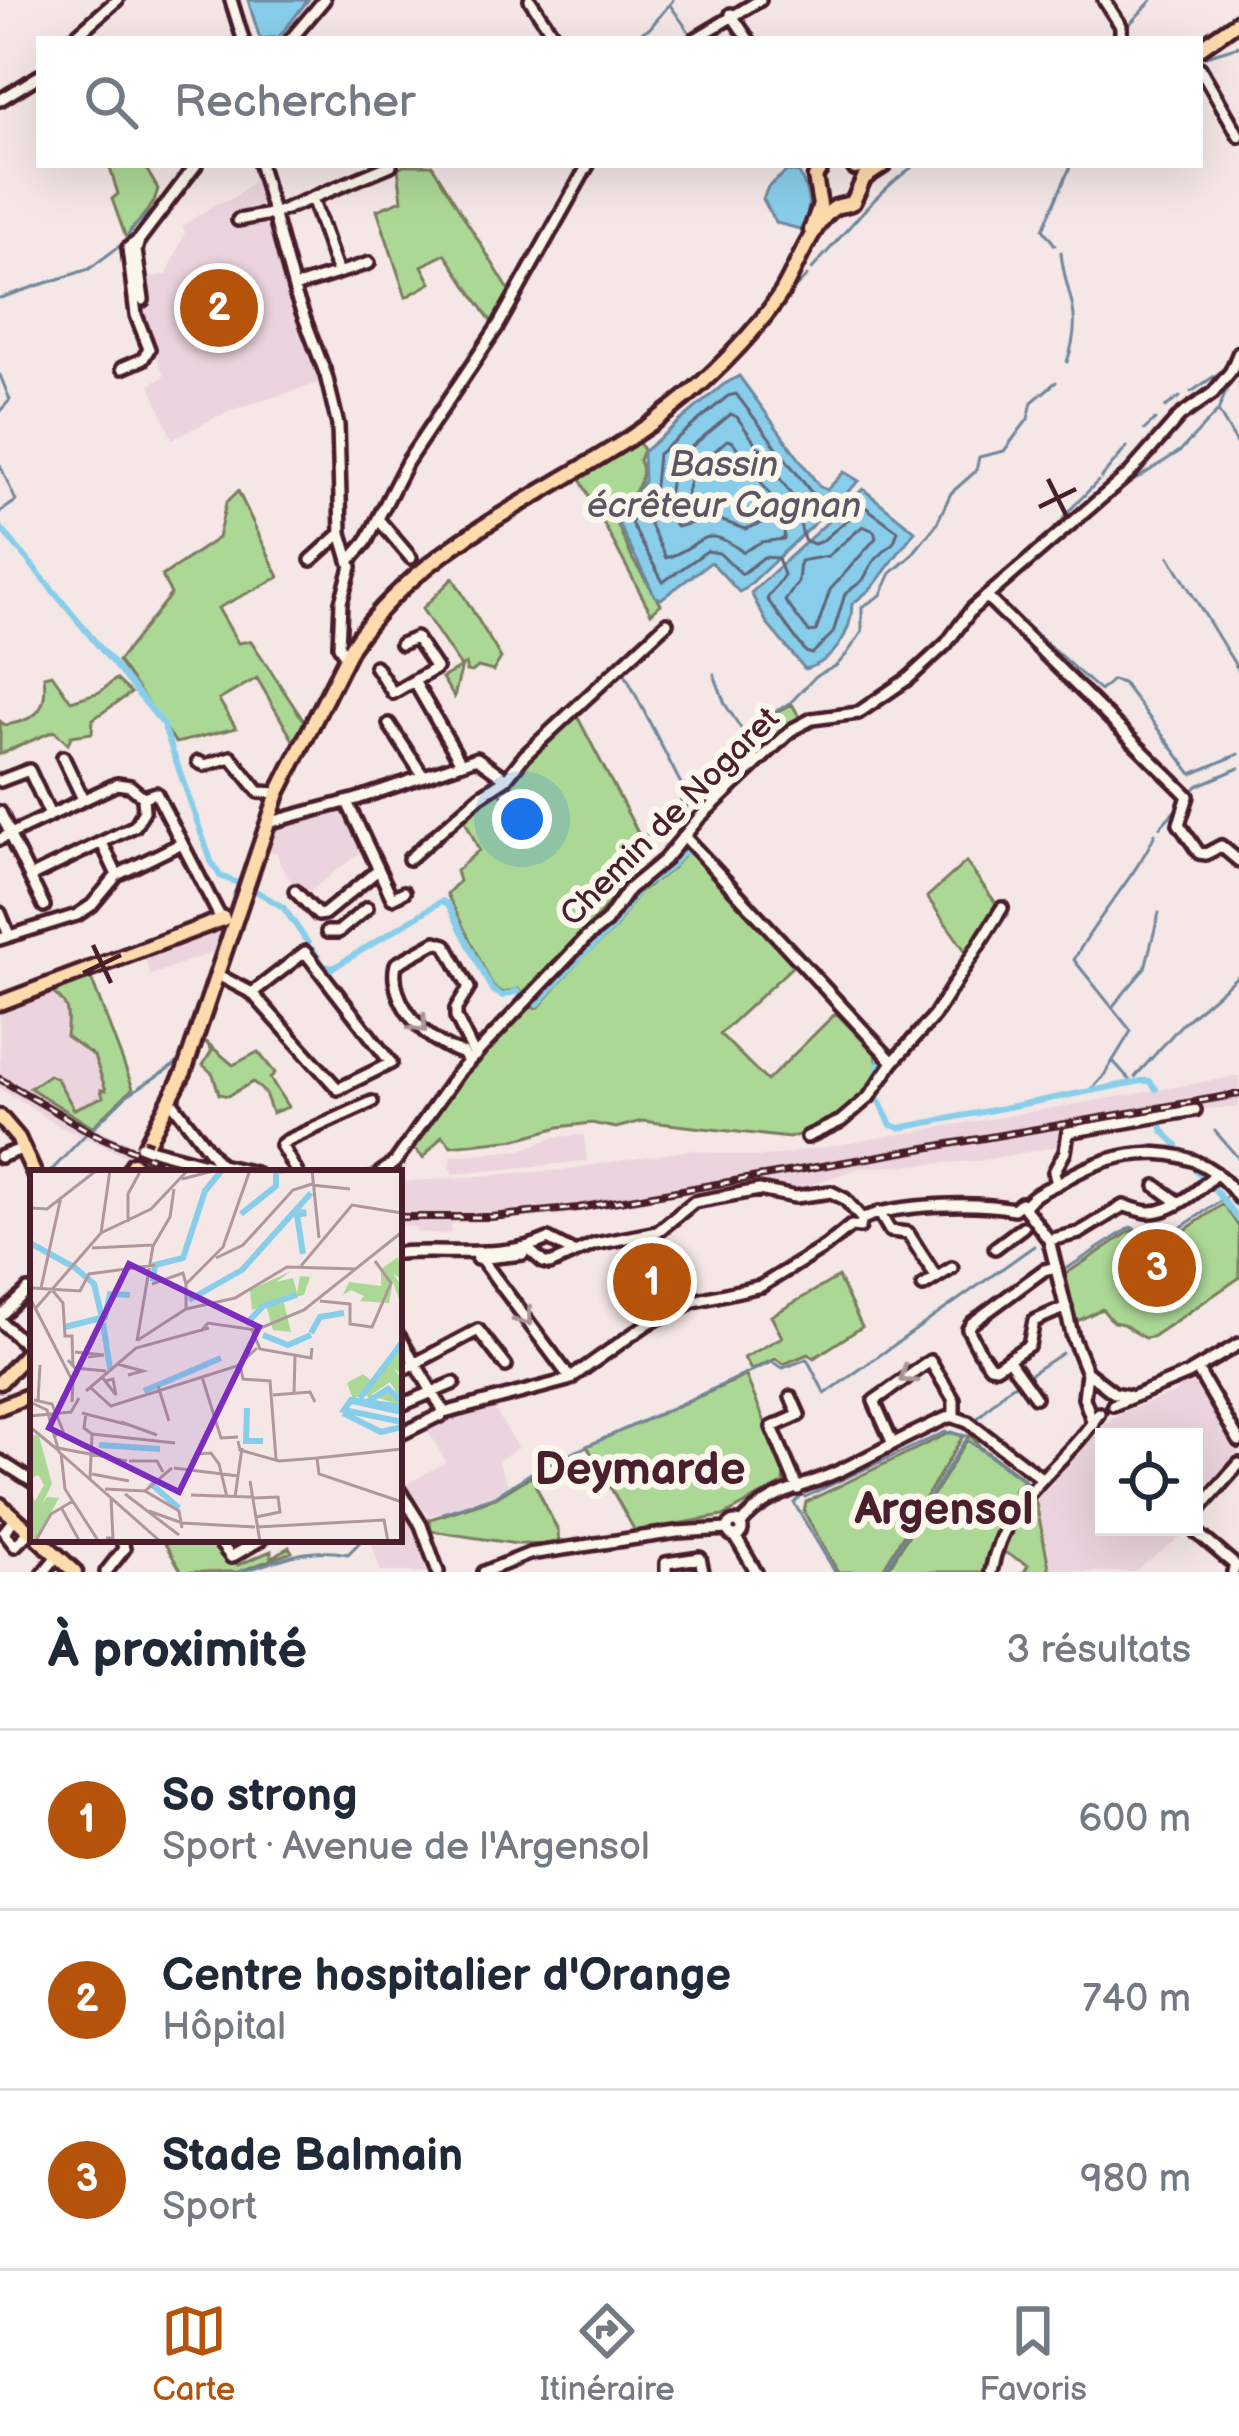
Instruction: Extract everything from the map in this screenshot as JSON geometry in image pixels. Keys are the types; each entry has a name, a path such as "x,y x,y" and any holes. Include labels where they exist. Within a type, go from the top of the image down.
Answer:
{"main road":[{"path":"1203,46 1239,21"},
{"path":"807,244 820,200 814,180 822,168"},
{"path":"146,1147 171,1101 216,974 230,918 278,794 346,657 382,606 412,576 459,542 653,421 708,378 781,294 807,244 835,208 857,198 862,182 858,168"},
{"path":"862,182 880,168"},
{"path":"820,200 835,208"},
{"path":"0,1003 230,918"},
{"path":"0,1117 24,1148 33,1170"},
{"path":"0,1382 30,1350"},
{"path":"0,1407 30,1395"},
{"path":"0,1505 30,1531"},
{"path":"42,1542 75,1572"}],"street":[{"path":"76,36 118,0"},
{"path":"231,0 241,36"},
{"path":"294,36 324,0"},
{"path":"530,0 554,36"},
{"path":"699,36 760,0"},
{"path":"1104,0 1120,26 1120,36"},
{"path":"731,14 746,36"},
{"path":"1203,73 1239,136"},
{"path":"0,100 36,78"},
{"path":"122,368 143,359 149,349 139,326 127,253 194,168"},
{"path":"261,168 338,425 340,533 358,555 351,559 342,591 339,646 346,657"},
{"path":"238,220 275,213 384,168"},
{"path":"352,548 366,542 443,404 528,276 586,168"},
{"path":"312,198 338,273"},
{"path":"139,240 136,251 143,300"},
{"path":"294,287 369,262"},
{"name":"Chemin de Nogaret","path":"384,1170 395,1162 419,1118 471,1059 606,922 629,889 664,860 793,728 812,719 850,716 875,703 931,658 987,596 1129,474 1180,416 1220,386 1238,361"},
{"path":"378,519 411,558"},
{"path":"311,560 340,533"},
{"path":"987,596 1188,796 1179,824 1199,853 1221,846 1239,861"},
{"path":"409,859 506,779 525,755 667,623"},
{"path":"375,666 393,693 435,665 416,638 401,644"},
{"path":"413,681 461,763"},
{"path":"389,724 423,776"},
{"path":"63,757 83,799"},
{"path":"198,763 231,758 259,791 278,794"},
{"path":"267,823 478,758 506,779"},
{"path":"0,782 24,765 50,815"},
{"path":"6,836 117,784 130,786 143,797"},
{"path":"143,797 156,793 219,915 230,918"},
{"path":"30,877 140,821 143,797"},
{"path":"347,802 392,898 404,892"},
{"path":"0,812 6,836 44,906"},
{"path":"684,836 892,1062"},
{"path":"101,843 117,875"},
{"path":"0,913 4,937 77,915 117,875 180,844"},
{"path":"295,891 318,915 324,914 379,874"},
{"path":"253,993 327,932 338,932 368,908"},
{"path":"807,1137 854,1111 887,1075 892,1062 934,1016 1002,908"},
{"path":"324,914 327,932"},
{"path":"436,942 446,945 469,988 456,1017 471,1059 441,1046 406,1009 393,969 436,942"},
{"path":"312,946 401,1071"},
{"path":"216,974 253,993 338,1089 391,1063"},
{"path":"171,1101 216,1161 229,1170"},
{"path":"295,1170 281,1145 372,1102"},
{"path":"1057,1184 1054,1172 1065,1152 1068,1132 1196,1110"},
{"path":"146,1147 229,1170"},
{"path":"0,1157 24,1148"},
{"path":"995,1248 1034,1195 1094,1162 1150,1153 1189,1158 1216,1173 1239,1198"},
{"path":"1048,1240 1079,1233 1123,1206 1154,1213 1178,1202 1216,1173"},
{"path":"1156,1186 1178,1202"},
{"path":"531,1250 546,1264 560,1252 657,1232 683,1209 705,1199 770,1189 795,1197 831,1192 850,1205 855,1220"},
{"path":"402,1434 436,1417 572,1379 647,1324 694,1301 761,1286 825,1247 855,1220 879,1213 956,1207 1022,1216 1048,1240 1088,1372 1084,1398 1094,1415"},
{"path":"879,1213 890,1231 908,1233 936,1277"},
{"path":"402,1253 477,1255 531,1250 551,1239 560,1252"},
{"path":"477,1255 572,1379"},
{"path":"922,1286 952,1268"},
{"path":"1056,1268 1044,1270 968,1329 992,1367 1029,1345 1034,1322 1066,1307"},
{"path":"30,1293 0,1319 30,1346"},
{"path":"402,1371 478,1330 506,1366"},
{"path":"402,1341 432,1393 436,1417"},
{"path":"991,1572 998,1542 1040,1477 1094,1415 1113,1399 1197,1369 1239,1344"},
{"path":"1009,1359 1035,1397"},
{"path":"893,1444 874,1401 930,1361 954,1400 954,1415"},
{"path":"1197,1369 1239,1441"},
{"path":"1088,1372 1113,1399"},
{"path":"1088,1387 1101,1382"},
{"path":"402,1405 454,1384"},
{"path":"791,1397 800,1415 770,1423 798,1489"},
{"path":"954,1415 1040,1477"},
{"path":"484,1572 530,1554 677,1532 734,1530 783,1492 954,1415"},
{"path":"0,1462 30,1480"},
{"path":"1203,1505 1239,1464"},
{"path":"402,1495 421,1526 438,1572"},
{"path":"15,1518 4,1532 15,1546 30,1537"},
{"path":"734,1530 756,1572"},
{"path":"677,1532 680,1561"},
{"path":"1201,1536 1235,1565 1233,1572"},
{"path":"106,1572 118,1558 121,1542"},
{"path":"219,1542 231,1557 255,1542"},
{"path":"44,1572 57,1556"},
{"path":"666,1572 666,1563 700,1558 704,1572"}],"shaded area":[{"path":"258,177 322,382 229,411 172,439 150,385 164,376 138,311 142,278 167,275 185,232 182,226 232,199"},
{"path":"344,803 365,849 306,894 300,893 280,865 277,852 265,852 272,828"},
{"path":"215,926 221,939 215,951 151,975 142,953"},
{"path":"89,973 133,1088 93,1127 138,1147 131,1158 61,1127 0,1088 0,1007"},
{"path":"1239,1076 1239,1107 1181,1110 1063,1131 1064,1145 978,1161 859,1168 798,1189 763,1181 556,1216 451,1224 451,1233 445,1234 417,1232 402,1225 402,1182 561,1170 691,1150 779,1155"},
{"path":"584,1135 587,1161 453,1174 450,1167 451,1156 521,1150 555,1137"},
{"path":"1198,1377 1238,1450 1238,1460 1203,1502 1203,1428 1098,1428 1125,1411 1175,1393 1187,1378"},
{"path":"493,1406 518,1448 497,1461 508,1484 496,1493 429,1516 405,1485 446,1462 426,1428"},
{"path":"1095,1430 1095,1536 1182,1536 1134,1572 1051,1572 1034,1491"},
{"path":"402,1504 422,1539 432,1572 381,1572 371,1542 402,1542"}],"green space":[{"path":"110,168 146,168 158,189 154,202 126,238 112,199 118,194"},
{"path":"398,168 434,168 512,295 493,324 445,254 422,266 431,283 406,297 377,210 402,200"},
{"path":"639,442 642,476 615,519 633,560 661,604 651,613 580,479"},
{"path":"238,491 279,577 218,608 238,643 251,641 307,726 297,747 257,678 219,700 236,728 176,743 118,661 171,594 162,576 218,538 226,503"},
{"path":"453,578 501,658 493,671 478,667 472,672 466,671 466,664 462,666 454,697 442,678 461,667 422,609"},
{"path":"52,674 71,701 100,692 116,679 131,693 93,719 92,733 71,736 68,744 54,731 0,754 0,721 5,725 33,716 42,705 44,676"},
{"path":"792,704 800,718 699,812 691,802 739,752 746,731"},
{"path":"576,714 638,833 629,841 624,874 602,911 524,995 518,989 504,993 493,987 447,894 459,881 456,871 479,850 463,816 499,790 520,824 530,827 543,819 524,794 508,784 529,757"},
{"path":"685,853 692,854 795,964 720,1034 767,1081 836,1013 874,1052 883,1077 831,1124 789,1138 642,1121 616,1128 591,1123 517,1139 451,1146 442,1136 423,1158 410,1144 456,1083 527,1008 539,1007 582,957 614,930 639,892 671,870"},
{"path":"966,862 998,906 969,956 927,897"},
{"path":"89,973 133,1088 92,1127 30,1088 49,1075 57,1079 74,1109 103,1097 101,1090 106,1090 94,1056 66,1036 66,1009 47,990"},
{"path":"205,1041 233,1065 258,1052 275,1073 270,1078 288,1107 272,1113 265,1093 253,1082 228,1096 219,1094 213,1074 203,1065 212,1050"},
{"path":"1223,1204 1239,1227 1239,1278 1152,1337 1144,1338 1113,1322 1102,1309 1075,1322 1064,1275 1132,1230 1160,1247"},
{"path":"838,1277 862,1327 814,1358 808,1354 784,1364 775,1359 751,1370 744,1358 782,1337 771,1316"},
{"path":"746,1376 783,1466 784,1483 723,1516 635,1531 587,1446"},
{"path":"951,1432 963,1436 881,1572 838,1572 804,1512 806,1502"},
{"path":"970,1435 1024,1479 1014,1490 1019,1495 997,1534 986,1572 886,1572"},
{"path":"531,1476 558,1531 559,1545 431,1531 430,1519 496,1498"},
{"path":"1031,1494 1050,1572 1024,1572 1028,1565 1000,1550"},
{"path":"164,1542 216,1542 238,1565 271,1551 271,1558 289,1547 292,1552 238,1572 182,1572"}],"water":[{"path":"248,0 308,0 280,36 259,36"},
{"path":"787,171 799,173 807,195 807,215 800,229 776,223 763,199 768,187"},
{"name":"Bassin écrêteur Cagnan","path":"739,376 819,486 827,490 844,472 859,481 745,589 739,592 711,562 661,599 655,596 617,521 644,481 643,452"},
{"path":"863,489 915,531 872,588 852,604 839,645 824,660 805,669 768,625 751,593"}],"waterway":[{"path":"236,0 247,36"},
{"path":"634,36 650,28 673,0"},
{"path":"1125,29 1152,0"},
{"path":"670,5 692,36"},
{"path":"715,20 743,5"},
{"path":"1203,38 1239,12"},
{"path":"1206,56 1239,46"},
{"path":"127,240 183,168"},
{"path":"812,269 911,168"},
{"path":"1055,245 1043,229 1070,168"},
{"path":"0,298 89,269 125,242"},
{"path":"794,257 800,242"},
{"path":"1061,252 1074,316 1067,362"},
{"path":"783,300 807,276"},
{"path":"725,352 747,328"},
{"path":"465,366 474,354"},
{"path":"1239,371 1233,374 1218,411 1239,447"},
{"path":"1191,392 1219,373"},
{"path":"444,397 460,374"},
{"path":"0,375 10,400 0,411"},
{"path":"615,902 634,846 673,821 734,756 745,728 790,703 816,676 836,666 862,632 862,607 881,595 891,573 936,525 951,493 976,471 979,457 1004,451 1028,419 1032,402 1056,382"},
{"path":"1165,407 1180,397"},
{"path":"426,425 437,406"},
{"path":"1107,498 1180,451 1218,411"},
{"path":"1144,430 1155,420"},
{"path":"575,465 618,439"},
{"path":"1101,478 1127,447"},
{"path":"0,465 16,501 0,512"},
{"path":"473,541 572,480"},
{"path":"1057,530 1098,481"},
{"path":"0,527 20,551"},
{"path":"22,553 163,724 211,861 220,876 243,885"},
{"path":"1169,556 1239,671"},
{"path":"1037,559 996,595 999,601 1100,691 1112,680 1123,683 1192,774 1239,754"},
{"path":"389,593 413,571"},
{"path":"360,626 369,615"},
{"path":"622,668 682,786 680,810"},
{"path":"714,674 742,730"},
{"path":"309,745 326,711"},
{"path":"1189,795 1197,786 1239,768"},
{"path":"1160,827 1182,803"},
{"path":"1089,1092 1131,1031 1074,960 1155,834"},
{"path":"529,1003 538,1004 612,929 638,890 684,851 696,854"},
{"path":"249,887 283,907 308,943"},
{"path":"313,950 324,966 333,968 442,901 448,904 492,990 503,996 517,991 526,1000"},
{"path":"1113,1006 1145,968 1159,913"},
{"path":"549,970 593,927"},
{"path":"802,970 817,987"},
{"path":"1135,1077 1182,1024 1239,975"},
{"path":"821,991 877,1052 875,1087"},
{"path":"446,1082 462,1061"},
{"path":"1113,1061 1130,1080"},
{"path":"93,1128 126,1096 179,1062"},
{"path":"876,1095 891,1125 900,1128 1142,1081 1150,1081 1156,1089"},
{"path":"404,1139 417,1119"},
{"path":"1159,1119 1177,1145"},
{"path":"1215,1131 1239,1159"},
{"path":"52,1170 85,1135"},
{"path":"396,1152 401,1144"},
{"path":"374,1170 382,1167"},
{"path":"1195,1170 1205,1178"},
{"path":"1031,1189 1050,1179"},
{"path":"1212,1187 1224,1201"},
{"path":"1063,1271 1131,1227 1159,1242 1231,1194"},
{"path":"1225,1203 1239,1220"},
{"path":"1031,1225 1037,1235"},
{"path":"1040,1239 1049,1264"},
{"path":"443,1513 495,1496 539,1468 772,1362 783,1368 807,1359 825,1394 1034,1246"},
{"path":"1051,1274 1060,1305"},
{"path":"1062,1316 1069,1349"},
{"path":"974,1422 1006,1390 1062,1353"},
{"path":"805,1497 945,1432 967,1436"},
{"path":"966,1439 1032,1486"},
{"path":"883,1572 964,1442"},
{"path":"799,1498 794,1503 835,1572"},
{"path":"241,1572 307,1553 348,1554 360,1542"}],"railway":[{"path":"0,1079 94,1134 180,1170"},
{"path":"402,1217 491,1217 578,1208 1239,1094"}],"place":[{"name":"Centre hospitalier d'Orange","path":"219,308"},
{"name":"Stade Balmain","path":"1157,1268"},
{"name":"So strong","path":"652,1282"}],"district":[{"name":"Deymarde","path":"640,1470"},
{"name":"Argensol","path":"944,1510"}]}
